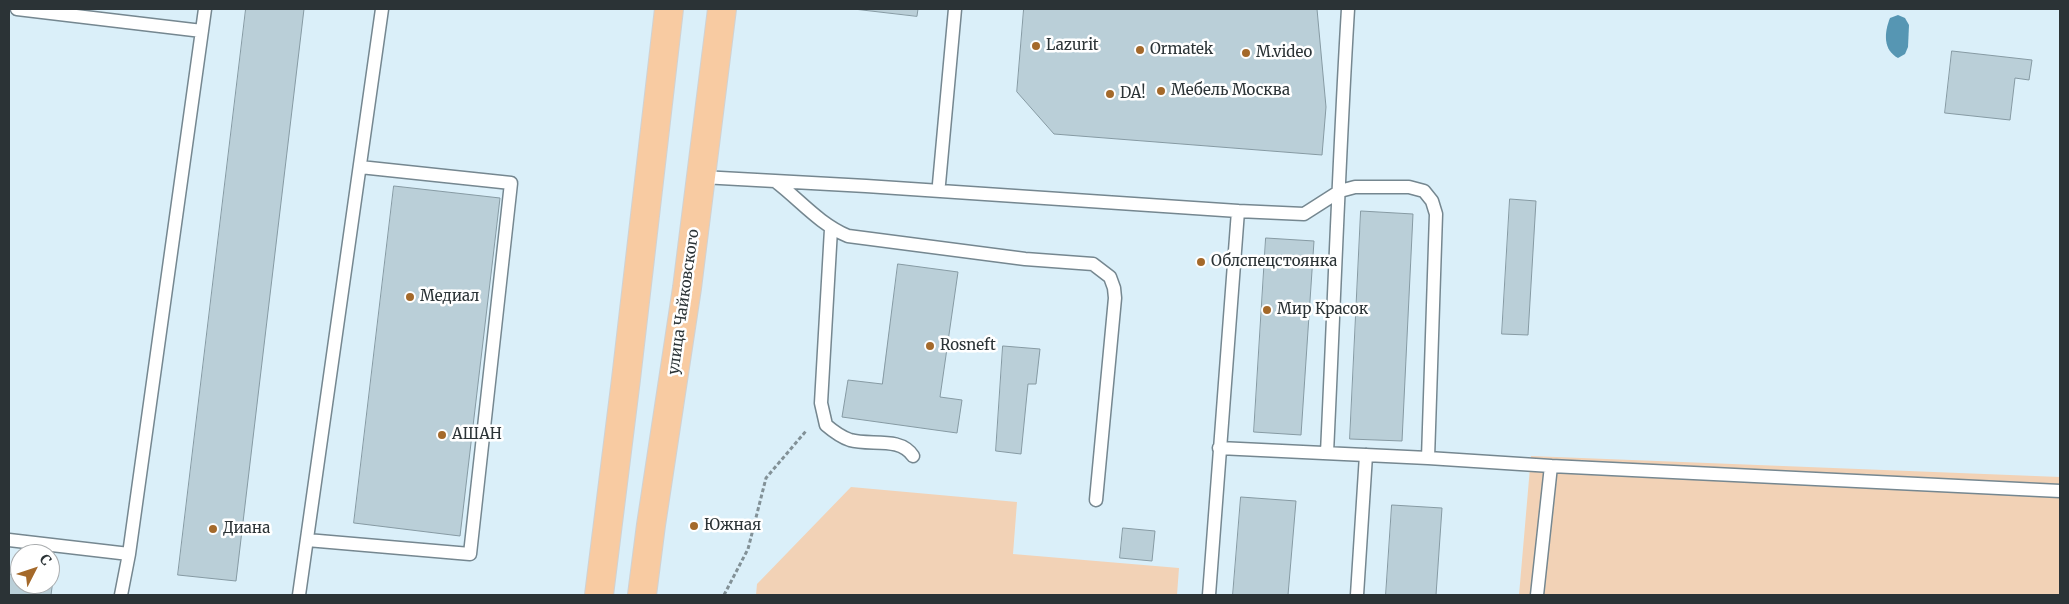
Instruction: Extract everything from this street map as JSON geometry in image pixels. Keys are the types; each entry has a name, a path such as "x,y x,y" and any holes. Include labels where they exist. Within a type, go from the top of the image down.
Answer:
{"highway":[{"path":"599,595 669,9"},
{"name":"улица Чайковского","path":"642,595 702,177 722,9"}],"lane":[{"path":"17,9 202,31"},
{"path":"121,595 129,554 205,9"},
{"path":"299,595 382,9"},
{"path":"939,184 955,9"},
{"path":"1327,453 1348,9"},
{"path":"307,540 470,554 511,183 360,167"},
{"path":"702,177 774,180 1238,212 1304,214 1340,191 1355,187 1409,187 1424,191 1432,201 1436,214 1428,458"},
{"path":"774,180 831,229 848,236 1025,259 1093,264 1110,277 1115,298 1096,500"},
{"path":"1209,595 1238,212"},
{"path":"831,229 822,406 826,426 850,440 908,448 913,456"},
{"path":"1219,448 2060,491"},
{"path":"1357,595 1366,455"},
{"path":"1537,595 1551,466"},
{"path":"9,540 129,554"}],"path":[{"path":"724,595 748,549 766,478 801,439 822,406"}],"shaded area":[{"path":"1531,456 2060,477 2060,595 1519,595"},
{"path":"851,487 1017,502 1013,554 1179,568 1177,595 756,595 757,584"}],"water":[{"path":"1898,15 1905,18 1909,25 1908,47 1905,54 1898,58 1893,55 1887,46 1886,35 1890,18"}],"building":[{"path":"246,9 304,9 236,581 178,575"},
{"path":"854,9 918,9 917,16"},
{"path":"1024,9 1317,9 1326,107 1322,155 1054,134 1017,92"},
{"path":"1952,51 2032,60 2029,80 2015,78 2010,120 1945,113"},
{"path":"394,186 500,198 460,536 354,523"},
{"path":"1510,199 1536,201 1528,335 1502,334"},
{"path":"1361,211 1413,214 1402,441 1350,439"},
{"path":"1266,238 1314,241 1301,435 1254,432"},
{"path":"898,264 958,272 940,397 962,400 957,433 842,417 848,380 882,384"},
{"path":"1003,346 1040,349 1036,384 1028,384 1021,454 996,451"},
{"path":"1241,497 1296,501 1288,595 1233,595"},
{"path":"1392,505 1442,508 1436,595 1386,595"},
{"path":"1123,528 1155,531 1152,561 1120,558"},
{"path":"9,574 10,594 51,594 51,595 9,595"}],"place":[{"name":"Lazurit","path":"1036,46"},
{"name":"Ormatek","path":"1140,50"},
{"name":"M.video","path":"1246,53"},
{"name":"Мебель Москва","path":"1161,91"},
{"name":"DA!","path":"1110,94"},
{"name":"Облспецстоянка","path":"1201,262"},
{"name":"Медиал","path":"410,297"},
{"name":"Мир Красок","path":"1267,310"},
{"name":"Rosneft","path":"930,346"},
{"name":"AШАН","path":"442,435"},
{"name":"Южная","path":"694,526"},
{"name":"Диана","path":"213,529"}]}
